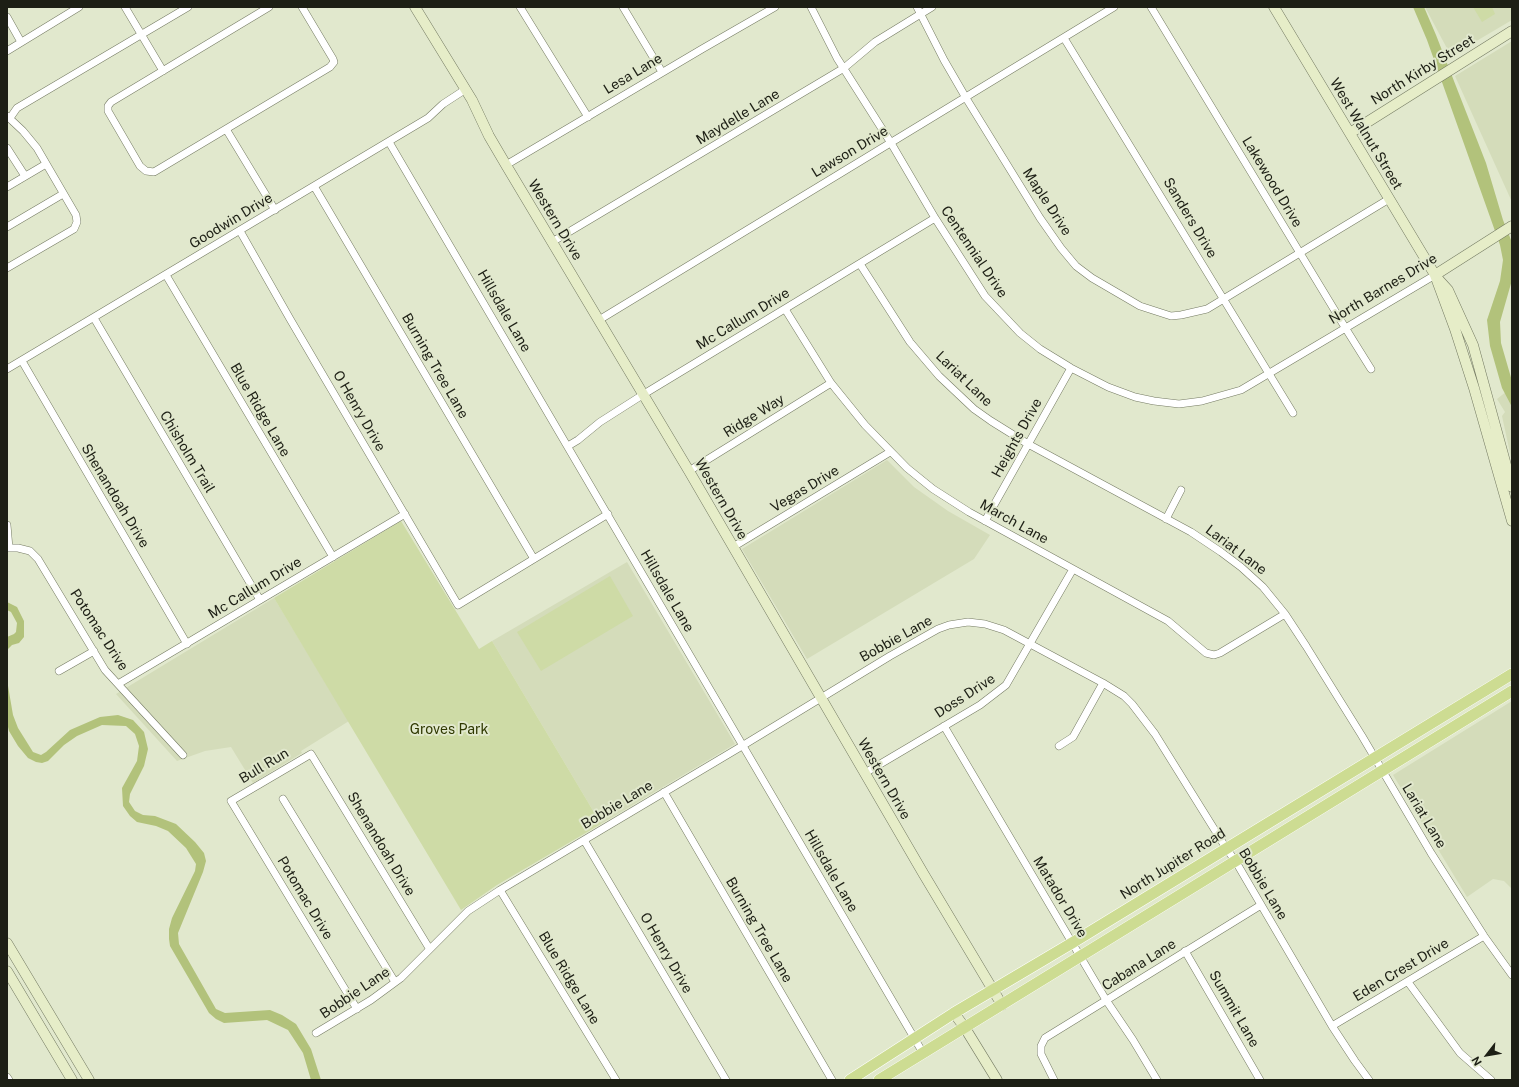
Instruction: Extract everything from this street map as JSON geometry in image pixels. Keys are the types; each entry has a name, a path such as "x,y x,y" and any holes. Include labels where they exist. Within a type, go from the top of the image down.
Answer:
{"main road":[{"name":"North Jupiter Road","path":"850,1080 954,1013 1072,944 1226,848 1512,674"},
{"path":"878,1080 1236,862 1512,691"},
{"path":"1460,706 1468,718"}],"street":[{"path":"7,51 79,7"},
{"path":"125,7 163,71"},
{"path":"7,268 74,229 77,222 76,215 46,164 23,130 9,117 17,108 188,7"},
{"path":"268,7 111,102 108,106 108,111 140,166 146,171 154,172 330,67 334,62 302,7"},
{"name":"Western Drive","path":"415,7 472,100 489,136 644,394 922,873 1002,1005"},
{"path":"520,7 588,117"},
{"path":"623,7 662,72"},
{"name":"Lesa Lane","path":"506,165 775,7"},
{"name":"Centennial Drive","path":"811,7 829,44 974,280 1000,314 1020,333 1040,349 1071,368 1108,387 1135,397 1154,401 1179,404 1202,401 1242,390 1269,375"},
{"name":"Maydelle Lane","path":"552,242 844,68 875,42 919,10 932,7"},
{"name":"Lawson Drive","path":"599,320 1114,7"},
{"name":"Lakewood Drive","path":"1151,7 1371,369"},
{"name":"West Walnut Street","path":"1274,7 1435,275 1448,290 1469,336 1512,487"},
{"name":"Maple Drive","path":"919,10 944,60 966,98 1040,218 1061,248 1076,266 1092,278 1140,306 1171,316 1207,309 1389,199"},
{"path":"7,17 22,42"},
{"name":"North Kirby Street","path":"1350,133 1512,31"},
{"name":"Sanders Drive","path":"1064,38 1293,413"},
{"name":"Goodwin Drive","path":"7,369 389,142 428,118 443,104 466,90"},
{"path":"226,129 275,210"},
{"name":"Hillsdale Lane","path":"389,142 923,1054"},
{"path":"7,148 24,176"},
{"path":"7,187 46,164"},
{"name":"Burning Tree Lane","path":"314,186 534,559"},
{"path":"7,227 63,194"},
{"name":"Mc Callum Drive","path":"568,446 600,422 644,394 935,218"},
{"name":"North Barnes Drive","path":"1269,375 1435,275 1511,227"},
{"name":"O Henry Drive","path":"240,230 458,605 534,559"},
{"name":"Lariat Lane","path":"860,264 910,342 939,376 974,409 1028,444 1190,532 1242,567 1263,587 1285,614 1383,771 1428,848 1484,936 1512,975"},
{"name":"Blue Ridge Lane","path":"166,275 333,557"},
{"name":"West Walnut Street","path":"1435,275 1456,329 1499,479 1510,502"},
{"name":"March Lane","path":"785,309 832,382 865,425 890,452 933,489 985,521 1168,621 1206,653 1214,655 1220,653 1285,614"},
{"name":"Chisholm Trail","path":"94,318 260,600"},
{"name":"Shenandoah Drive","path":"22,361 187,644"},
{"name":"Heights Drive","path":"985,521 1071,368"},
{"path":"1470,374 1486,406 1491,410"},
{"name":"Ridge Way","path":"689,471 832,382"},
{"path":"1480,409 1484,410 1488,415 1495,434 1499,440"},
{"name":"Vegas Drive","path":"733,547 890,452"},
{"path":"1166,519 1181,490"},
{"path":"1510,502 1512,521"},
{"name":"Mc Callum Drive","path":"118,684 405,514"},
{"path":"534,559 608,514"},
{"path":"7,525 8,548"},
{"name":"Potomac Drive","path":"8,548 18,548 30,551 38,559 106,670 183,755"},
{"name":"Doss Drive","path":"865,773 980,705 1006,685 1073,569"},
{"name":"Bobbie Lane","path":"316,1034 358,1009 395,982 468,911 500,890 890,656 938,629 949,625 968,622 985,624 1004,630 1103,683 1124,696 1144,718 1236,862 1332,1026 1354,1061 1369,1080"},
{"path":"59,672 94,650"},
{"path":"1059,746 1073,736 1103,683"},
{"name":"Matador Drive","path":"944,726 1072,944 1157,1080"},
{"name":"Shenandoah Drive","path":"311,754 429,948"},
{"name":"Bull Run","path":"232,801 311,754"},
{"name":"Burning Tree Lane","path":"664,792 832,1080"},
{"path":"283,799 395,982"},
{"name":"Potomac Drive","path":"232,801 319,948 358,1009"},
{"name":"O Henry Drive","path":"584,840 726,1080"},
{"name":"Blue Ridge Lane","path":"500,890 616,1080"},
{"name":"Cabana Lane","path":"1054,1080 1041,1054 1041,1046 1045,1038 1261,905"},
{"name":"Eden Crest Drive","path":"1332,1026 1484,936"},
{"path":"7,943 89,1080"},
{"name":"Summit Lane","path":"1185,951 1260,1080"},
{"path":"7,971 72,1080"},
{"path":"1408,982 1460,1054 1491,1080"},
{"path":"954,1013 997,1080"},
{"path":"56,1054 69,1046"}],"shaded area":[{"path":"1413,7 1424,7 1436,35 1486,163 1503,220 1511,240 1512,280 1500,322 1501,343 1512,381 1512,407 1502,388 1490,346 1487,320 1500,281 1503,260 1500,245 1427,40"},
{"path":"1425,7 1512,7 1512,20 1451,56"},
{"path":"1512,41 1512,202 1455,76"},
{"path":"1512,387 1512,462 1502,416 1505,412 1497,399"},
{"path":"887,460 914,487 948,511 990,535 974,559 807,659 742,549"},
{"path":"627,562 735,744 601,824 492,641"},
{"path":"274,598 349,721 301,751 302,753 253,783 231,747 205,751 177,761 116,694"},
{"path":"7,602 17,607 24,621 24,637 19,643 12,645 7,650 7,637 16,632 17,623 11,612 7,610"},
{"path":"7,680 13,715 18,728 33,752 41,755 70,730 100,717 118,715 133,720 144,732 148,749 144,766 130,794 129,802 135,811 143,815 155,816 176,824 204,853 206,861 178,933 179,944 216,1009 225,1013 270,1010 282,1015 296,1024 311,1049 321,1080 311,1080 303,1053 288,1030 267,1020 224,1023 209,1013 170,946 169,929 172,918 195,871 196,864 186,848 168,831 156,826 137,822 130,816 123,806 122,788 137,761 139,746 135,734 126,726 102,725 77,736 64,745 48,761 42,763 36,762 28,758 18,746 9,731 7,723"},
{"path":"1512,701 1512,889 1504,881 1493,879 1467,897 1393,775"}],"green space":[{"path":"1473,7 1492,7 1495,14 1482,22"},
{"name":"Groves Park","path":"401,521 479,649 492,641 601,824 497,885 461,910 274,598"},
{"path":"610,576 633,616 541,671 517,632"}]}
